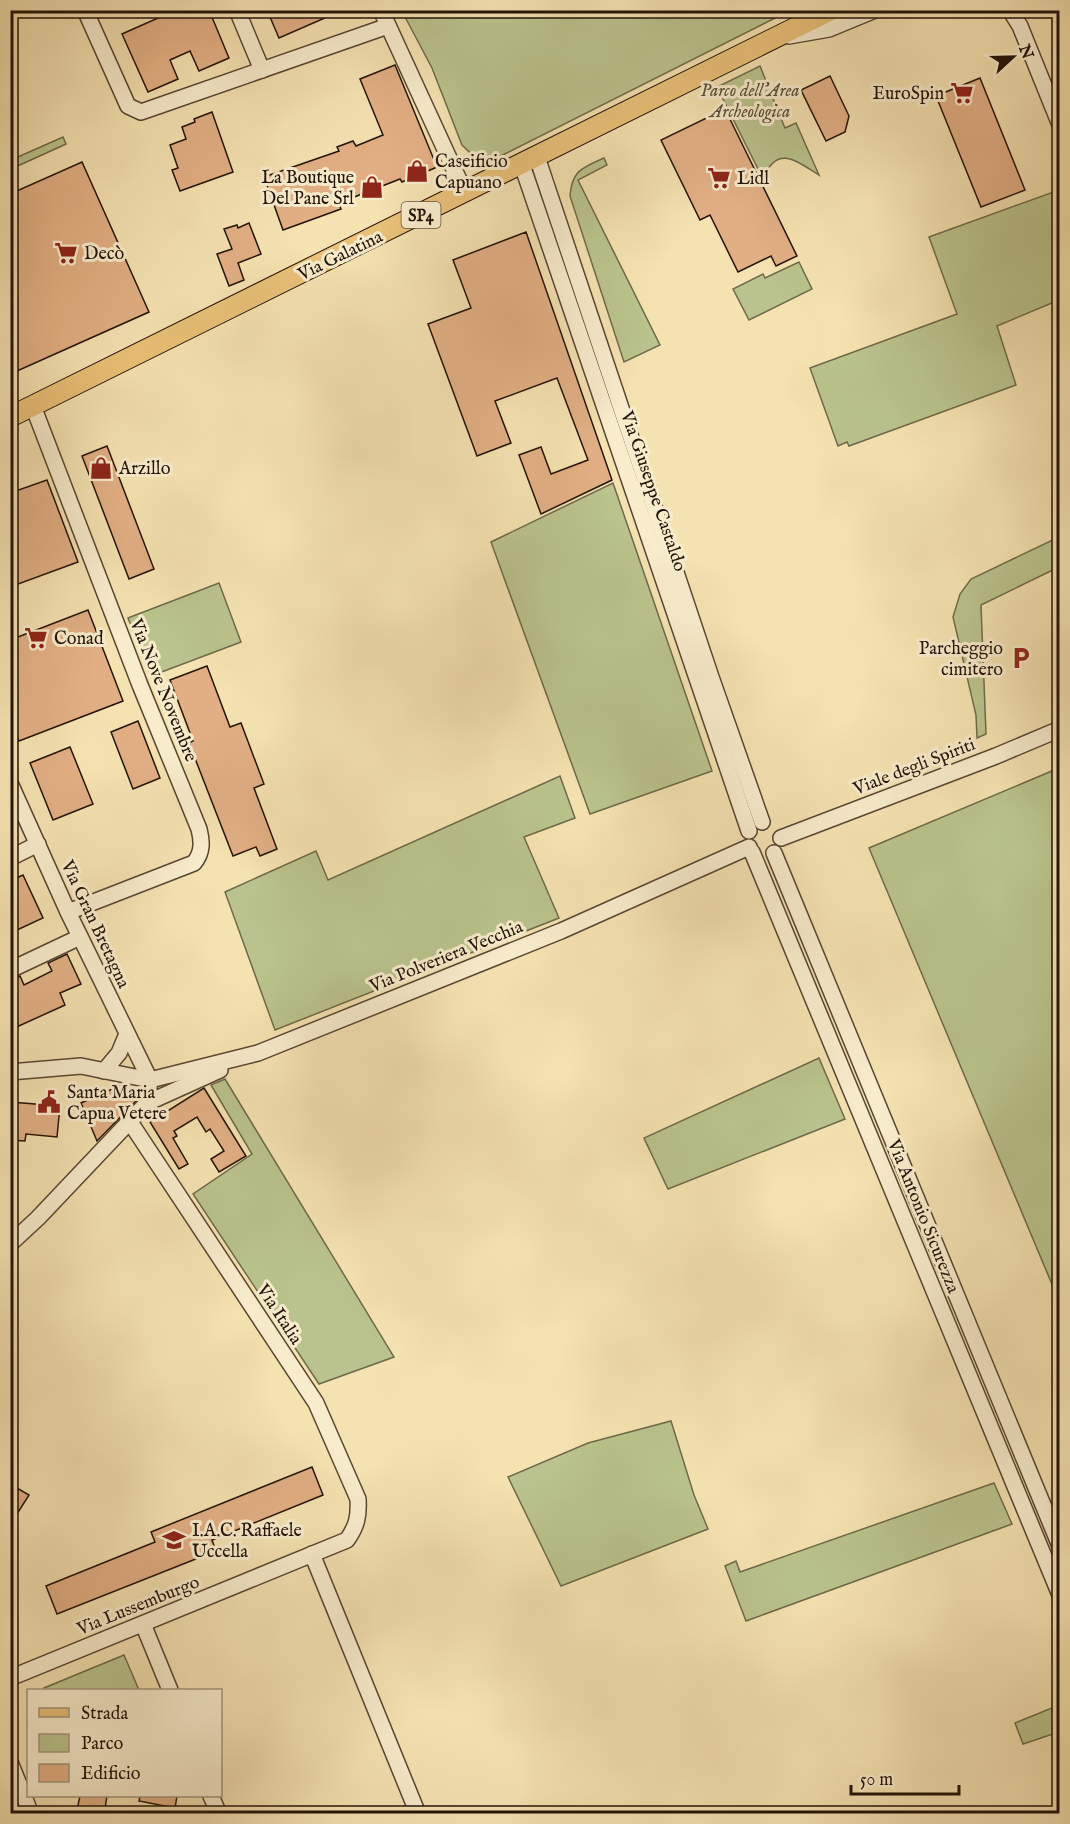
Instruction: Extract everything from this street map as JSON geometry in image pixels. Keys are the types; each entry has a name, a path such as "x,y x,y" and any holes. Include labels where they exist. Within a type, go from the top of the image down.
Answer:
{"main road":[{"name":"Via Galatina","path":"10,417 831,10"}],"street":[{"path":"85,10 128,106 141,112 387,26"},
{"path":"237,10 262,70"},
{"path":"381,10 465,193"},
{"path":"775,38 829,29 875,10"},
{"path":"1010,10 1020,26 1059,125"},
{"name":"Via Giuseppe Castaldo","path":"530,161 762,822"},
{"name":"Via Giuseppe Castaldo","path":"530,161 748,831"},
{"name":"Via Nove Novembre","path":"33,406 140,685 199,828 202,846 195,863 68,912"},
{"name":"Viale degli Spiriti","path":"781,838 996,756 1059,729"},
{"name":"Via Gran Bretagna","path":"10,783 68,912 150,1080"},
{"path":"762,822 773,824 781,838 774,853 762,856 750,849 747,842 748,831 756,823 762,822"},
{"path":"10,858 38,844"},
{"name":"Via Polveriera Vecchia","path":"150,1080 258,1053 561,931 750,849"},
{"name":"Via Antonio Sicurezza","path":"750,849 1059,1595"},
{"name":"Via Antonio Sicurezza","path":"774,853 1059,1546"},
{"path":"10,970 80,937"},
{"path":"104,1071 119,1053 127,1034"},
{"path":"10,1244 38,1218 147,1103 258,1053"},
{"path":"10,1072 81,1066 150,1080 147,1103"},
{"name":"Via Italia","path":"130,1122 316,1403 358,1499 359,1514 355,1528 347,1540"},
{"name":"Via Lussemburgo","path":"10,1678 347,1540"},
{"path":"312,1554 418,1814"},
{"path":"143,1624 170,1689"},
{"path":"10,1762 31,1814"},
{"path":"212,1797 219,1814"}],"green space":[{"path":"416,10 789,11 483,165 462,145 432,68 404,15"},
{"name":"Parco dell'Area Archeologica","path":"760,66 785,128 796,123 819,175 795,161 781,159 768,168 763,179 717,87"},
{"path":"63,137 66,144 11,169 11,160"},
{"path":"604,158 607,165 578,180 660,345 624,362 570,196 576,175 590,164"},
{"path":"1059,190 1059,300 997,326 1016,385 849,446 847,442 838,446 810,368 957,314 929,237"},
{"path":"799,262 812,289 749,320 733,289 763,274 765,278"},
{"path":"613,483 712,771 590,814 491,542"},
{"path":"1059,537 1059,567 981,605 986,734 977,738 976,715 953,617 960,594 971,579"},
{"path":"219,583 241,642 151,676 128,618"},
{"path":"1059,768 1059,1301 869,848"},
{"path":"560,776 575,818 524,837 559,918 275,1030 225,892 316,851 328,880"},
{"path":"819,1058 845,1119 668,1189 644,1138"},
{"path":"225,1079 394,1357 319,1384 193,1194 252,1154 211,1085"},
{"path":"671,1421 694,1495 708,1529 561,1586 508,1477 588,1443"},
{"path":"994,1483 1012,1524 746,1621 725,1566 736,1561 740,1572"},
{"path":"124,1655 139,1689 44,1689"},
{"path":"1059,1705 1059,1732 1023,1744 1015,1723"}],"building":[{"path":"176,10 209,10 229,58 199,71 190,51 170,60 178,79 148,92 122,34"},
{"path":"267,10 343,10 279,38"},
{"path":"395,65 437,167 402,182 400,179 339,203 341,209 283,230 264,177 339,151 337,147 353,141 356,146 383,135 360,79"},
{"path":"830,76 849,116 845,132 826,141 801,90"},
{"path":"980,78 1025,190 981,207 936,96"},
{"name":"Lidl","path":"725,109 797,256 776,266 771,256 738,272 710,215 700,220 661,140"},
{"path":"212,112 233,172 180,191 172,170 178,168 170,145 186,139 182,127"},
{"name":"Decò","path":"82,162 149,312 17,371 10,357 10,194"},
{"path":"249,223 261,254 238,263 244,280 229,286 217,254 232,249 224,229 237,225 238,228"},
{"path":"526,232 612,480 541,514 519,455 541,447 551,474 588,460 557,378 495,401 511,443 477,456 428,324 471,308 453,260"},
{"path":"107,446 154,569 129,579 82,456"},
{"path":"47,480 78,562 10,587 10,493"},
{"path":"88,610 123,701 19,741 10,720 10,640"},
{"path":"207,666 230,727 241,723 264,784 254,788 277,849 260,856 256,847 233,856 189,743 193,741 170,680"},
{"path":"138,721 160,778 133,789 111,732"},
{"path":"70,747 93,804 53,820 30,763"},
{"path":"23,875 43,918 17,930 10,917 10,881"},
{"path":"67,954 81,984 60,993 65,1005 10,1030 10,980 20,976 24,985 52,971 48,963"},
{"path":"119,1086 138,1093 138,1099 97,1141 81,1103"},
{"path":"204,1088 246,1156 219,1172 211,1159 224,1151 210,1129 206,1132 197,1117 174,1131 177,1136 173,1138 188,1164 179,1169 150,1122"},
{"path":"10,1102 60,1106 57,1137 26,1134 25,1141 10,1140"},
{"path":"312,1467 323,1495 212,1540 216,1551 57,1614 46,1586 155,1542 151,1532"},
{"path":"10,1484 29,1495 10,1525"},
{"path":"80,1797 107,1797 104,1814 76,1814"},
{"path":"140,1797 177,1797 175,1808 139,1801"}],"place":[{"name":"EuroSpin","path":"962,93"},
{"name":"Caseificio Capuano","path":"417,171"},
{"name":"Lidl","path":"719,178"},
{"name":"La Boutique Del Pane Srl","path":"372,187"},
{"name":"Decò","path":"66,253"},
{"name":"Arzillo","path":"101,468"},
{"name":"Conad","path":"36,638"},
{"name":"Parcheggio cimitero","path":"1021,658"},
{"name":"Santa Maria Capua Vetere","path":"49,1102"},
{"name":"I.A.C. Raffaele Uccella","path":"174,1540"}]}
